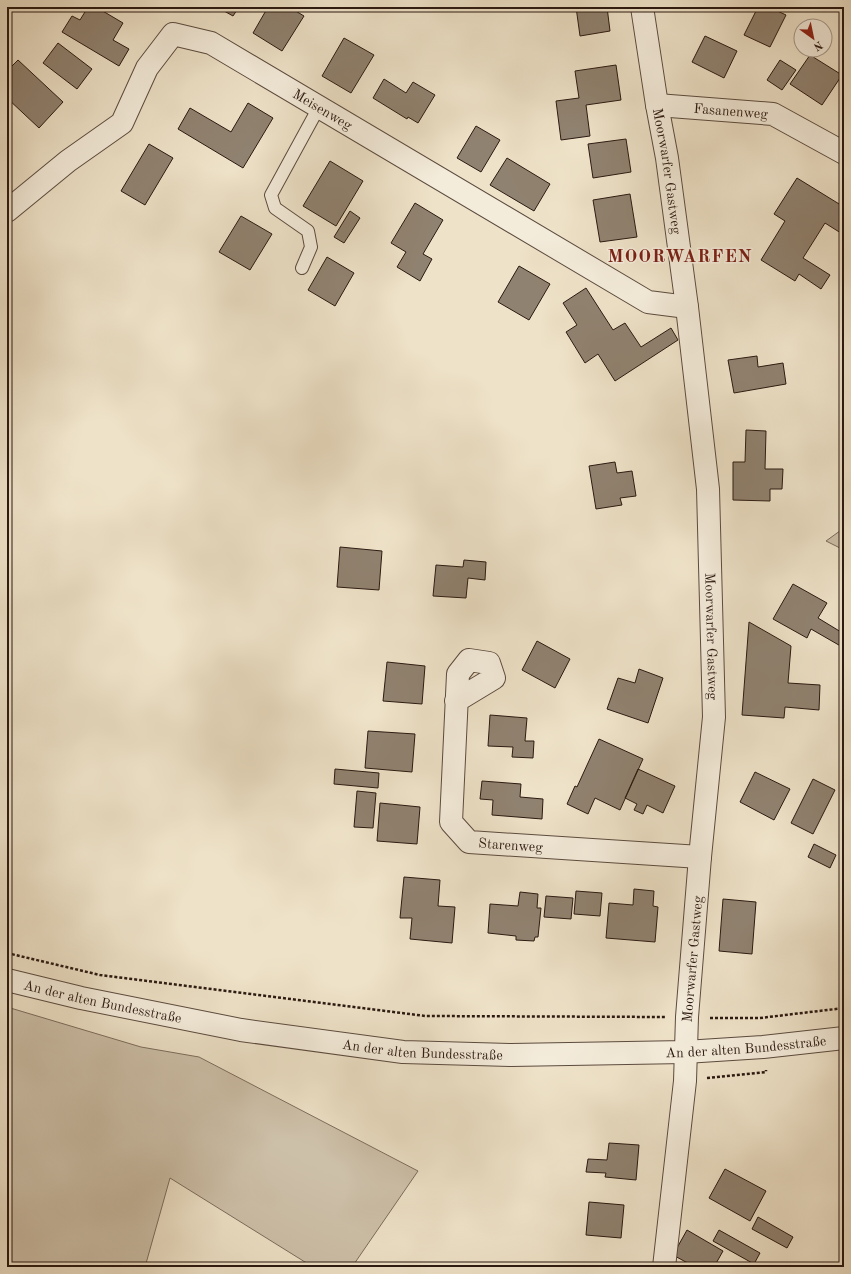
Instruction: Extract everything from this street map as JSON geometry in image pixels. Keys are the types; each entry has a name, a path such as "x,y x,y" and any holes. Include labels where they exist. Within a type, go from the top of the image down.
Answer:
{"street":[{"name":"Moorwarfer Gastweg","path":"642,7 657,105 667,158 687,307 708,489 714,718 686,1017 685,1081 664,1267"},
{"name":"Meisenweg","path":"7,211 68,161 122,123 147,68 173,34 210,43 648,302 687,307"},
{"name":"Fasanenweg","path":"657,105 773,114 844,153"},
{"name":"Starenweg","path":"456,701 451,822 469,842 700,857"},
{"name":"An der alten Bundesstraße","path":"7,980 81,998 240,1030 403,1052 511,1056 686,1052 763,1047 844,1038"}],"lane":[{"path":"302,268 311,247 308,231 275,208 272,195 319,107"}],"path":[{"path":"7,953 100,975 425,1016 760,1018 844,1008"}],"shaded area":[{"path":"844,528 844,550 826,541"},
{"path":"7,1007 141,1047 199,1057 418,1171 352,1267 313,1267 170,1178 145,1267 7,1267"}],"building":[{"path":"88,7 96,7 123,23 113,40 129,49 119,66 62,32 72,16 80,20"},
{"path":"217,7 239,7 233,16"},
{"path":"268,7 289,7 304,16 282,51 253,33"},
{"path":"576,7 607,7 610,31 580,36"},
{"path":"758,7 769,7 786,15 770,47 744,35"},
{"path":"705,36 737,51 724,78 692,62"},
{"path":"344,38 374,55 351,93 322,76"},
{"path":"58,43 92,69 77,89 43,63"},
{"path":"808,58 815,58 842,75 822,105 790,84"},
{"path":"18,60 63,102 39,128 7,98 7,71"},
{"path":"780,60 796,70 782,90 767,80"},
{"path":"616,65 621,100 586,105 590,136 561,140 556,101 579,98 575,71"},
{"path":"384,79 406,93 413,82 435,95 418,123 408,117 407,119 373,98"},
{"path":"248,103 273,118 243,168 178,129 190,108 231,132"},
{"path":"476,126 500,140 481,172 457,158"},
{"path":"626,139 631,172 593,178 588,144"},
{"path":"149,144 173,158 145,205 121,191"},
{"path":"507,158 550,184 534,211 490,185"},
{"path":"330,161 363,181 336,226 303,206"},
{"path":"797,178 844,207 844,235 825,223 803,258 830,275 821,289 799,274 795,281 761,260 785,221 774,214"},
{"path":"630,194 637,237 600,242 593,200"},
{"path":"415,203 443,220 423,254 432,259 420,281 397,267 406,252 391,243"},
{"path":"350,211 360,218 344,243 334,237"},
{"path":"241,216 272,234 250,270 219,252"},
{"path":"327,257 354,273 335,306 308,290"},
{"path":"519,266 550,284 529,320 498,302"},
{"path":"586,288 613,330 625,323 641,347 671,328 678,340 615,381 598,354 585,363 566,332 577,325 563,303"},
{"path":"757,356 758,367 783,363 786,384 734,393 728,360"},
{"path":"746,430 766,431 765,469 783,469 782,489 770,489 770,501 733,500 733,462 745,462"},
{"path":"615,462 617,473 632,471 636,496 620,498 622,505 596,509 589,466"},
{"path":"340,547 382,551 379,590 337,587"},
{"path":"464,560 486,562 485,580 468,578 466,598 433,596 436,565 463,567"},
{"path":"793,584 827,603 818,618 841,632 844,627 844,648 811,629 807,638 773,619"},
{"path":"749,622 791,646 788,683 820,685 819,710 785,707 784,718 742,715"},
{"path":"537,641 570,659 555,688 522,670"},
{"path":"387,662 425,666 422,704 383,701"},
{"path":"639,669 663,678 648,723 607,709 618,678 635,683"},
{"path":"490,715 527,718 525,741 534,741 533,758 512,757 513,747 488,746"},
{"path":"368,731 415,734 412,772 365,768"},
{"path":"599,739 643,759 620,810 595,798 588,814 567,804 575,786 577,787"},
{"path":"335,769 379,773 378,788 334,784"},
{"path":"638,769 675,786 663,813 647,805 643,814 634,810 637,804 625,798"},
{"path":"755,772 790,789 774,820 740,802"},
{"path":"813,779 835,790 813,834 791,823"},
{"path":"482,781 521,784 520,797 543,799 542,819 492,815 493,800 480,799"},
{"path":"357,791 376,793 373,828 354,827"},
{"path":"380,803 420,807 417,844 377,841"},
{"path":"814,844 836,855 830,868 808,857"},
{"path":"404,877 440,880 438,906 455,907 452,943 410,939 412,918 400,918"},
{"path":"634,889 654,891 653,906 658,907 655,942 606,938 609,903 633,905"},
{"path":"576,891 602,893 600,916 574,914"},
{"path":"520,892 538,894 537,908 541,908 538,937 535,937 534,941 516,940 516,936 488,933 490,904 518,906"},
{"path":"546,896 573,898 571,919 544,917"},
{"path":"723,899 756,902 752,954 719,951"},
{"path":"609,1143 639,1145 636,1180 605,1177 606,1173 586,1172 588,1159 607,1160"},
{"path":"725,1169 766,1191 750,1221 709,1198"},
{"path":"589,1202 624,1205 621,1238 586,1235"},
{"path":"758,1217 793,1237 787,1248 752,1229"},
{"path":"687,1230 723,1251 714,1267 695,1267 673,1255"},
{"path":"719,1230 760,1253 754,1264 713,1241"}],"district":[{"name":"MOORWARFEN","path":"680,256"}]}
